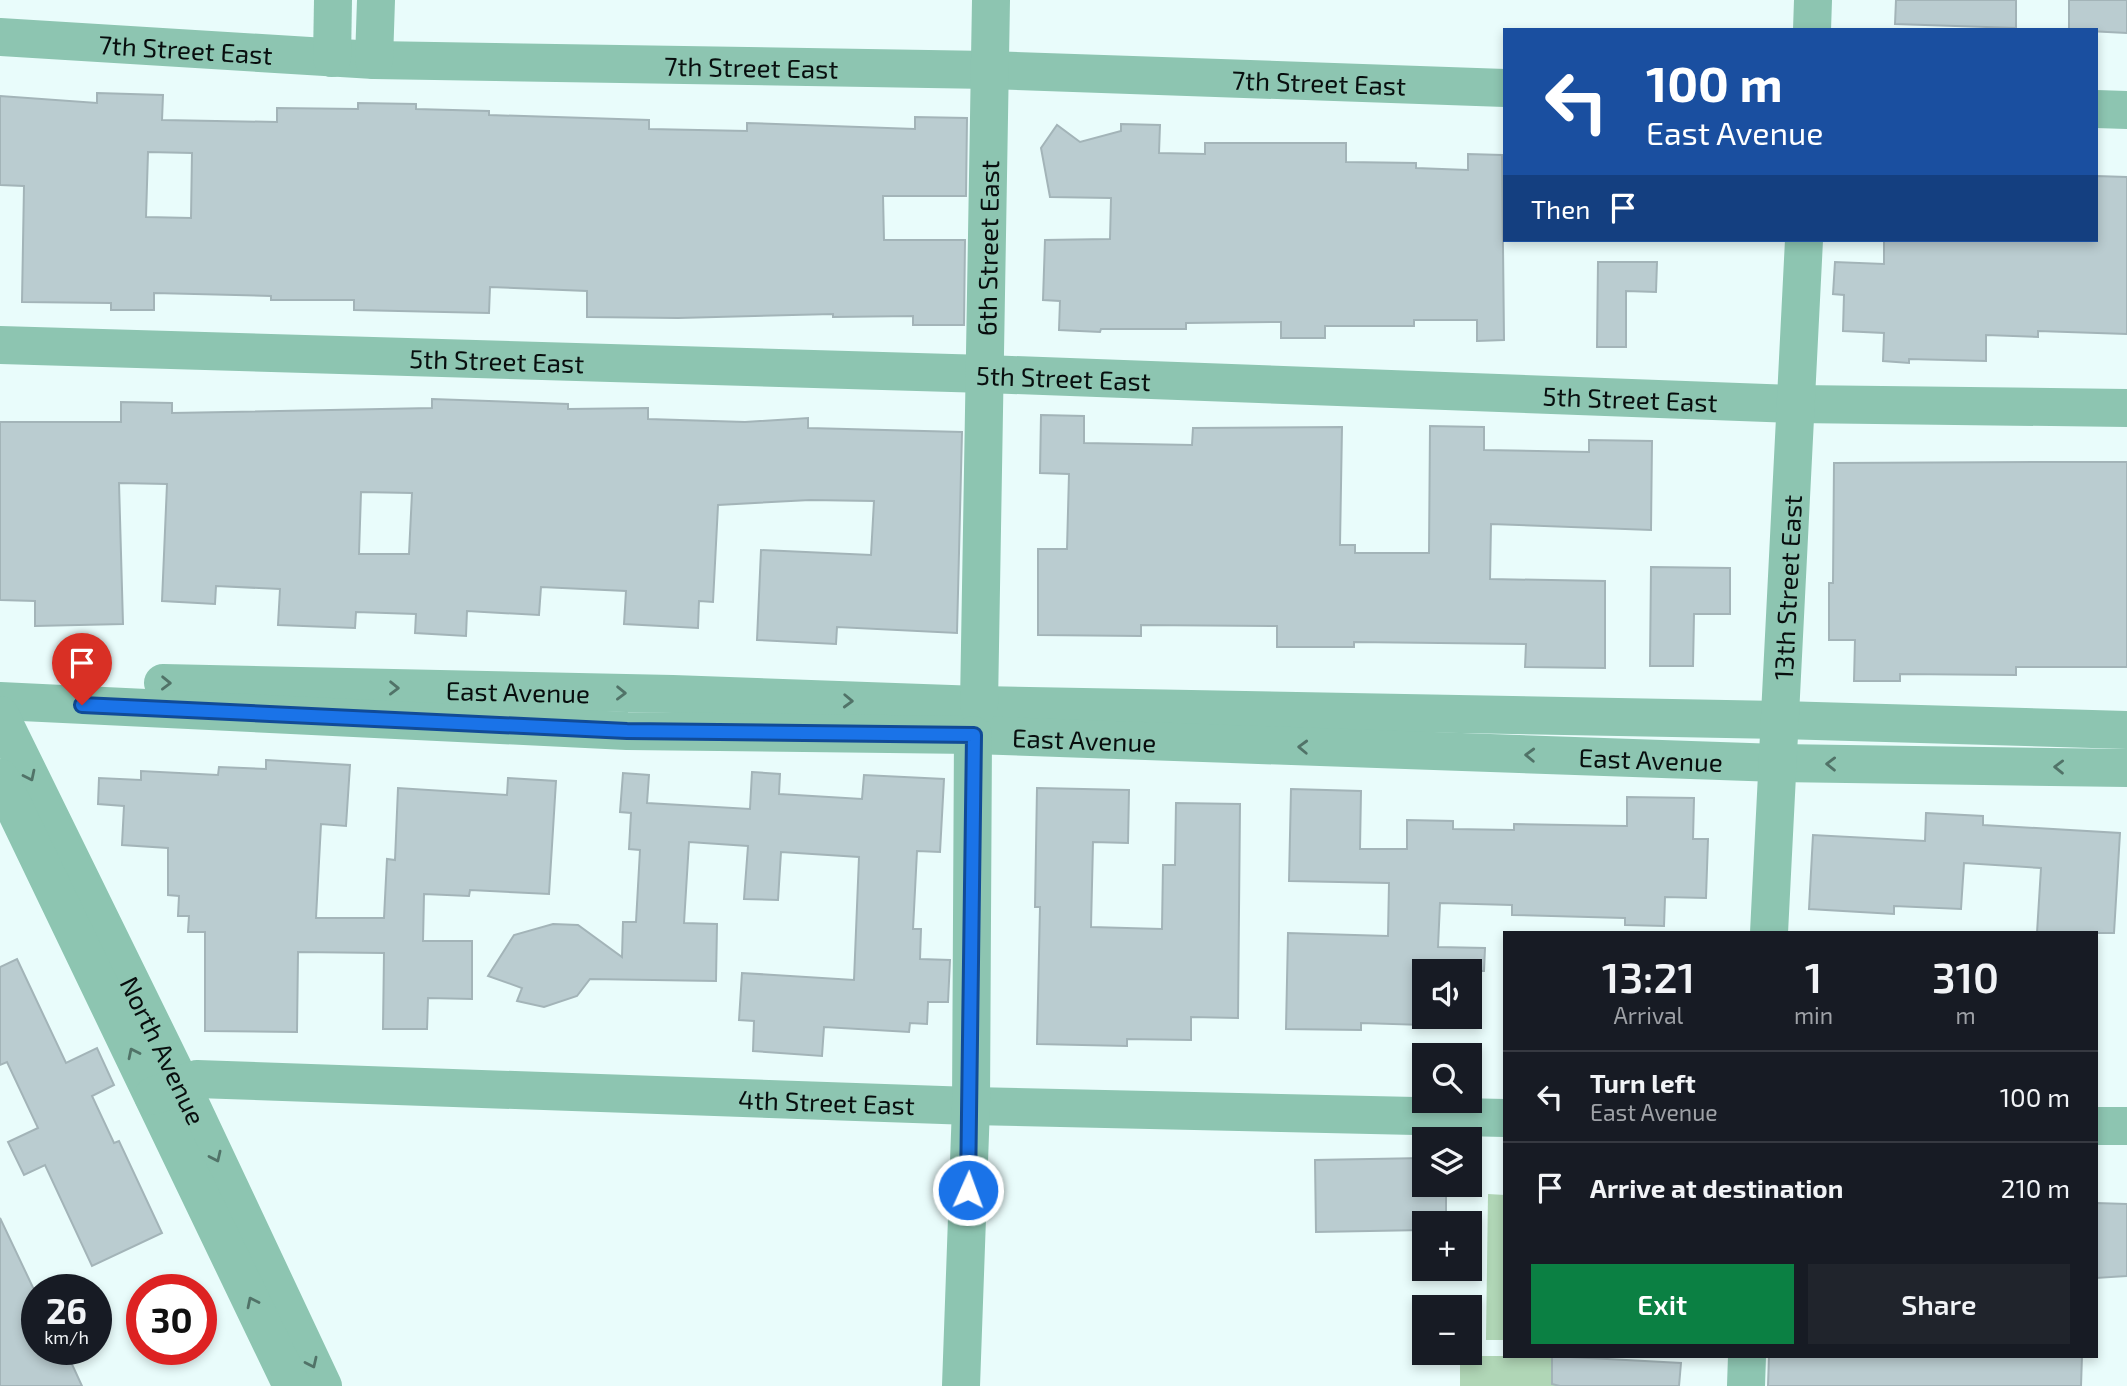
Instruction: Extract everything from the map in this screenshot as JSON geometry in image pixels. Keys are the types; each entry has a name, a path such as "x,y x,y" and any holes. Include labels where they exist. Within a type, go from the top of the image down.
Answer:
{"street":[{"path":"332,58 333,0"},
{"path":"374,60 376,0"},
{"name":"6th Street East","path":"961,1386 971,1107 976,720 986,374 990,0"},
{"path":"1812,28 1813,0"},
{"name":"7th Street East","path":"0,37 374,60 989,70 1503,88"},
{"path":"2098,108 2127,110"},
{"name":"13th Street East","path":"1769,931 1804,242"},
{"name":"5th Street East","path":"0,345 986,374 1796,404 2127,408"},
{"name":"East Avenue","path":"0,680 673,694 976,720 1779,763 2127,768"},
{"name":"East Avenue","path":"0,701 627,731 976,720 1781,720 2127,730"},
{"name":"North Avenue","path":"0,715 167,1090 292,1386"},
{"name":"North Avenue","path":"0,778 323,1386"},
{"name":"4th Street East","path":"167,1090 197,1079 211,1079 971,1107 1503,1118"},
{"path":"2098,1126 2127,1126"},
{"path":"1746,1386 1747,1358"}],"green space":[{"path":"1488,1194 1503,1195 1503,1340 1486,1340"},
{"path":"1482,1356 1552,1358 1552,1384 1560,1386 1460,1386 1460,1365 1482,1365"}],"building":[{"path":"1896,0 2016,0 2016,28 1895,24"},
{"path":"2069,0 2127,0 2127,33 2098,32 2098,28 2069,28"},
{"path":"97,93 163,95 162,120 277,122 277,108 358,109 358,103 416,104 416,109 489,111 489,115 649,120 649,129 747,131 747,123 915,129 915,117 967,118 966,196 883,196 884,240 965,240 964,325 913,325 913,316 833,317 833,314 678,318 587,317 587,291 490,287 489,313 354,310 354,300 271,300 271,296 154,293 154,310 111,310 111,303 22,302 24,186 0,185 0,96 97,103","holes":["148,152 192,153 191,218 146,217"]},
{"path":"1121,124 1160,125 1159,153 1205,154 1205,143 1346,143 1346,162 1416,163 1416,168 1468,170 1468,154 1502,155 1504,340 1477,341 1477,320 1414,320 1414,326 1325,326 1325,338 1281,338 1281,322 1186,323 1186,329 1101,329 1100,332 1059,330 1060,301 1043,300 1045,240 1110,239 1111,198 1050,197 1041,148 1057,125 1080,142 1121,131"},
{"path":"2098,176 2127,177 2127,334 2038,331 2038,337 1986,335 1986,361 1883,361 1884,333 1843,331 1844,295 1833,294 1835,262 1884,264 1884,242 2098,242"},
{"path":"1598,262 1657,262 1656,292 1626,291 1626,347 1597,347"},
{"path":"432,399 568,404 568,409 648,408 648,419 745,422 808,418 808,428 962,432 957,633 837,627 836,644 757,640 761,550 871,555 874,501 810,500 718,505 713,602 699,601 698,628 624,624 626,591 541,587 539,615 467,611 466,636 415,633 416,614 356,612 355,628 278,625 280,589 216,586 215,604 162,601 167,484 119,483 123,624 35,626 35,601 0,600 0,422 121,422 121,402 172,403 172,413 432,408","holes":["361,492 412,493 409,554 359,554"]},
{"path":"1041,415 1084,416 1084,443 1192,445 1193,428 1342,427 1340,545 1355,545 1355,553 1429,553 1430,426 1484,427 1484,450 1589,452 1589,440 1652,441 1651,530 1491,524 1490,579 1605,581 1605,668 1525,667 1526,644 1354,642 1354,647 1277,647 1277,626 1141,625 1141,636 1038,635 1038,549 1067,549 1069,474 1040,473"},
{"path":"2127,462 2127,667 2016,667 2016,675 1900,674 1900,681 1854,681 1855,640 1829,640 1829,583 1833,583 1834,463"},
{"path":"1651,567 1730,568 1730,614 1694,614 1693,666 1650,666"},
{"path":"266,760 350,765 346,826 321,824 316,918 384,918 387,859 395,860 398,788 507,795 508,778 556,781 549,894 470,890 469,896 424,894 423,941 472,941 472,999 428,998 427,1029 383,1029 384,953 298,952 297,1032 205,1031 205,932 188,932 189,916 178,916 179,896 168,895 168,848 122,845 124,806 98,804 99,778 141,780 141,771 218,775 219,767 266,769"},
{"path":"752,772 780,774 779,794 862,799 864,775 944,779 940,852 917,851 913,929 921,929 920,959 950,960 948,1002 928,1002 927,1024 910,1023 909,1032 824,1027 822,1056 753,1051 754,1021 739,1020 742,973 854,980 859,857 781,852 778,900 744,899 748,846 689,842 684,923 717,924 716,981 590,979 577,996 544,1007 517,1001 522,988 488,976 514,935 553,924 578,925 622,957 623,922 636,922 640,850 629,849 631,813 620,812 623,773 649,775 647,803 750,809"},
{"path":"1037,788 1129,790 1128,843 1093,842 1091,927 1162,929 1163,865 1175,865 1176,803 1240,804 1238,1018 1191,1017 1191,1040 1127,1039 1127,1046 1037,1044 1040,907 1035,907"},
{"path":"1291,789 1361,791 1360,849 1407,849 1407,820 1453,821 1453,829 1514,830 1514,824 1627,826 1627,797 1694,798 1693,839 1708,839 1706,898 1665,897 1664,926 1625,925 1625,918 1512,915 1512,905 1440,903 1438,947 1485,948 1484,971 1482,959 1412,959 1412,1025 1361,1023 1361,1030 1286,1029 1288,933 1388,936 1389,883 1289,881"},
{"path":"1926,813 1983,816 1983,825 2120,833 2114,933 2037,931 2041,868 1964,863 1961,909 1894,906 1894,914 1809,909 1813,835 1925,841"},
{"path":"17,959 66,1063 97,1048 114,1085 92,1096 114,1143 119,1141 162,1233 92,1266 45,1165 24,1175 8,1142 38,1128 7,1062 0,1065 0,967"},
{"path":"1412,1158 1412,1197 1446,1197 1446,1211 1412,1211 1412,1230 1316,1232 1315,1160"},
{"path":"2098,1203 2127,1204 2127,1276 2098,1278"},
{"path":"0,1218 27,1274 21,1274 21,1365 72,1365 82,1386 0,1386"},
{"path":"1552,1358 1681,1363 1679,1386 1552,1384"},
{"path":"1769,1358 2082,1358 2081,1386 1768,1386"}],"route":[{"path":"82,705 627,731 974,735 968,1190"}]}
